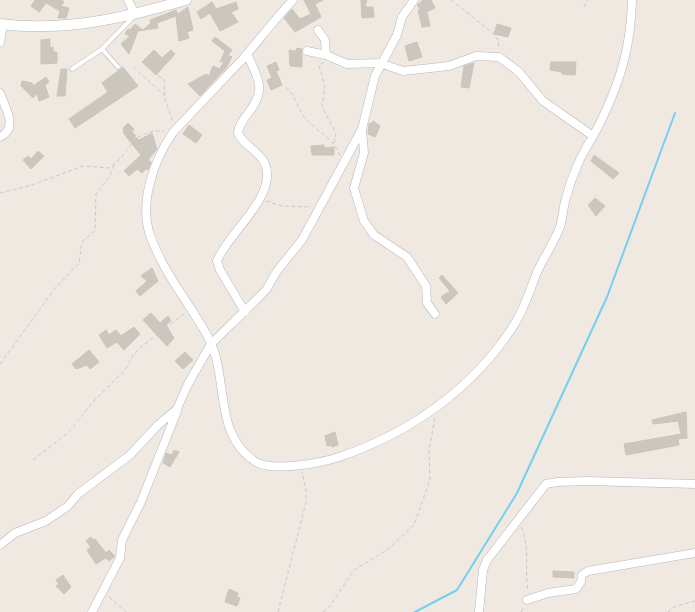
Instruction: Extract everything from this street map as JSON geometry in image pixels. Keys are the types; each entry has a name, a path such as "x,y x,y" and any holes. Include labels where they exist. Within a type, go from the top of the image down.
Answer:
{"street":[{"path":"128,0 135,14"},
{"path":"0,42 2,24 43,27 86,25 186,0"},
{"path":"293,0 247,54 174,132 152,178 146,214 149,231 162,263 192,308 211,344 222,383 227,427 248,454 262,464 299,464 331,459 359,450 436,409 483,367 515,324 559,229 571,181 624,65 630,36 632,0"},
{"path":"92,612 120,558 122,540 141,502 177,409 192,378 211,344 266,290 277,270 296,250 343,167 362,129 372,83 380,63 397,34 402,17 414,0"},
{"path":"318,30 325,40 326,55"},
{"path":"307,51 326,55 347,64 380,63 403,71 449,66 481,56 499,57 519,72 543,101 593,136"},
{"path":"245,312 220,270 217,261 226,244 261,200 266,184 267,168 262,158 244,142 238,133 241,123 259,98 261,91 247,54"},
{"path":"0,93 11,124 9,130 0,137"},
{"path":"362,129 364,152 354,188 364,221 374,235 407,257 426,286 427,304 435,314"},
{"path":"0,545 16,533 46,521 68,506 78,494 130,455 177,409"},
{"path":"479,612 483,570 487,560 542,488 551,482 695,484"},
{"path":"527,600 548,593 576,589 581,582 582,575 588,571 695,553"}],"lane":[{"path":"72,69 102,49 135,14"},
{"path":"102,49 118,67"}],"path":[{"path":"451,0 493,33 498,40 499,57"},
{"path":"584,7 587,0"},
{"path":"326,55 326,60 319,65 325,87 322,106 336,134 334,143"},
{"path":"133,66 164,96"},
{"path":"0,193 32,185 83,166 104,169 115,163 140,135 157,130 174,132 164,96 164,79 158,76"},
{"path":"286,87 295,96 307,120 334,143 343,167"},
{"path":"0,364 56,287 79,263 82,242 96,231 96,194 110,177 115,163"},
{"path":"261,200 282,206 319,207"},
{"path":"33,460 69,432 81,415 124,370 133,355 141,347 192,308"},
{"path":"323,612 335,600 354,570 387,550 414,525 430,480 429,451 436,409"},
{"path":"278,612 306,502 306,490 299,464"},
{"path":"517,519 528,554 526,568 527,600 521,612"},
{"path":"102,592 126,612"},
{"path":"668,612 674,607 695,601"}],"building":[{"path":"35,0 61,0 64,2 61,6 69,8 66,18 58,18 60,11 46,3 39,12 31,6"},
{"path":"304,0 323,0 315,4 321,17 295,32 284,18 292,9 300,19 311,14"},
{"path":"361,0 367,0 365,7 373,7 374,17 362,18"},
{"path":"423,0 431,0 435,8 427,12 430,26 422,27 418,10 421,10 417,5"},
{"path":"212,2 216,9 236,2 238,9 231,12 238,22 220,31 210,13 201,19 197,12"},
{"path":"188,7 193,30 187,32 189,38 179,41 176,16 157,23 158,28 138,31 129,54 121,44 130,36 125,34 128,29 130,30 135,24 143,30 151,23 150,20 176,10 178,14"},
{"path":"497,24 511,28 508,37 494,34"},
{"path":"215,37 232,50 228,55 232,57 226,68 200,96 188,84 206,74 209,76 213,66 220,69 224,61 220,62 225,51 212,41"},
{"path":"50,39 50,48 53,47 53,52 57,52 57,63 41,64 41,40"},
{"path":"417,42 422,57 409,61 405,46"},
{"path":"297,48 302,49 302,67 290,66 289,50 296,51"},
{"path":"154,50 162,58 171,50 175,54 156,75 142,62"},
{"path":"276,62 279,70 276,71 282,85 271,90 267,80 272,78 267,66"},
{"path":"551,62 576,62 575,75 562,74 562,72 550,70"},
{"path":"474,63 469,88 461,87 464,66"},
{"path":"123,67 138,86 75,128 69,119 108,92 102,83"},
{"path":"61,69 67,69 65,96 57,96"},
{"path":"46,77 49,82 45,85 49,97 39,101 37,93 33,98 21,86 22,81 32,83 33,86"},
{"path":"373,121 380,126 375,137 368,134 369,123 371,124"},
{"path":"128,123 134,129 132,132 136,136 132,139 137,138 139,140 152,133 157,149 148,160 151,162 148,170 146,169 142,173 137,169 129,176 124,171 141,155 124,134 123,128"},
{"path":"189,125 202,135 196,143 183,134"},
{"path":"324,145 324,148 334,147 334,155 312,155 311,146"},
{"path":"38,151 44,156 31,169 23,160 28,156 31,159"},
{"path":"594,155 619,173 613,179 591,161"},
{"path":"595,198 605,206 596,216 588,205"},
{"path":"152,268 158,281 140,296 136,291 147,281 141,276"},
{"path":"442,275 458,293 446,304 441,297 450,291 439,278"},
{"path":"151,313 160,323 168,316 171,321 166,325 174,338 167,346 143,320"},
{"path":"134,327 140,334 124,350 117,342 107,348 99,335 106,330 109,335 116,330 121,336"},
{"path":"89,350 99,362 90,369 87,365 76,369 72,364"},
{"path":"185,352 193,360 183,369 175,361"},
{"path":"686,412 687,438 678,439 679,445 626,455 624,444 681,434 678,421 653,424 652,420"},
{"path":"335,432 338,445 327,446 325,436"},
{"path":"174,450 179,452 170,467 163,463 166,453 172,455"},
{"path":"91,537 93,540 95,539 106,553 109,550 115,556 109,561 106,558 96,564 87,550 91,547 86,541"},
{"path":"553,571 574,572 574,578 553,577"},
{"path":"63,575 71,587 64,594 56,586 59,584 56,580"},
{"path":"229,589 238,593 237,597 240,598 237,606 225,602"}],"waterway":[{"path":"415,612 457,590 517,493 607,297 675,113"}]}
